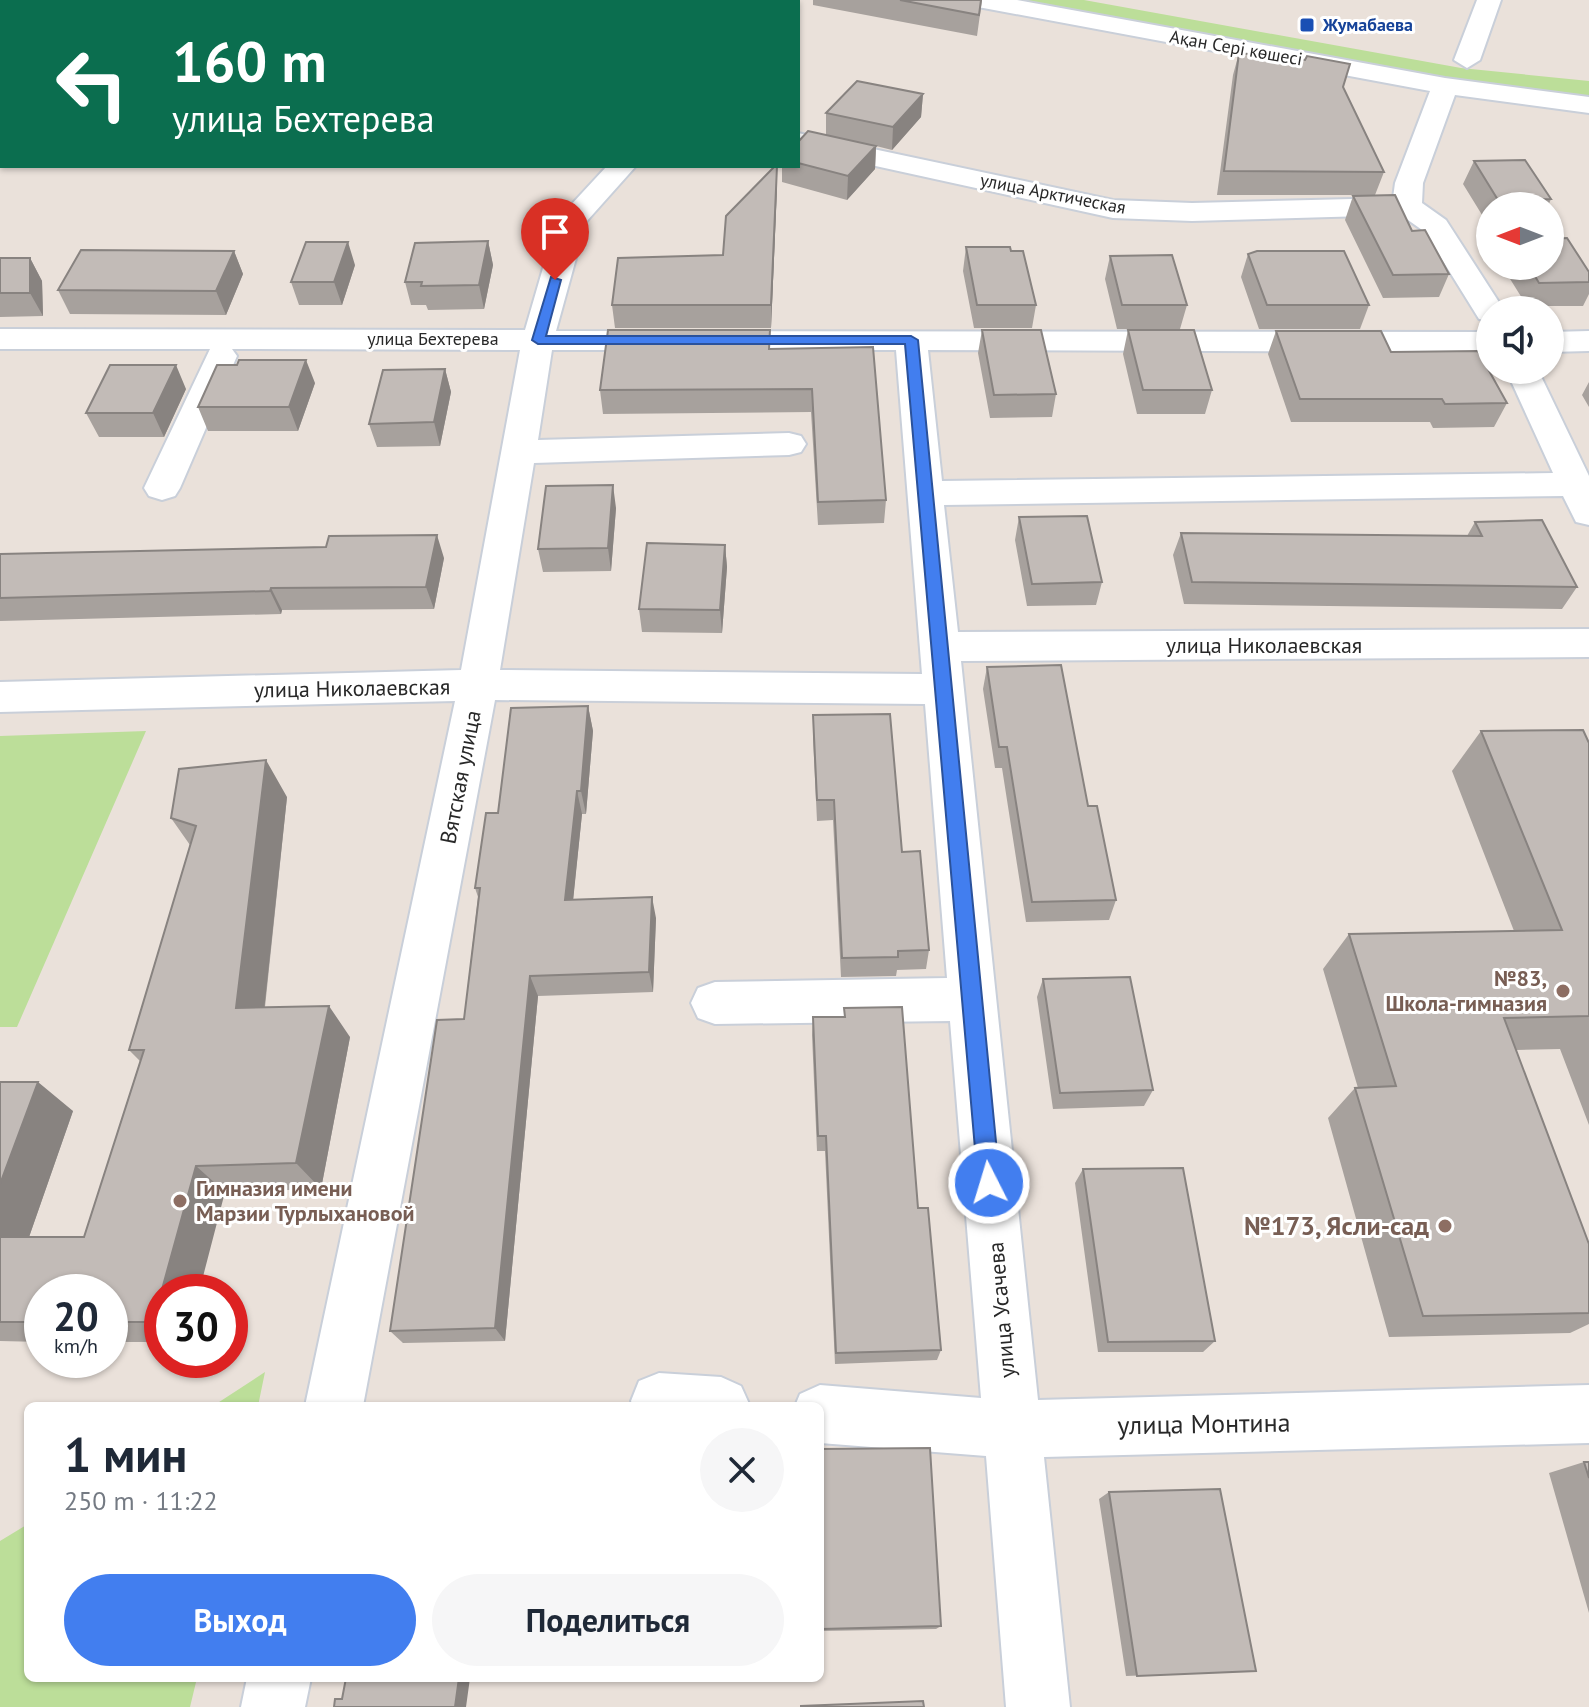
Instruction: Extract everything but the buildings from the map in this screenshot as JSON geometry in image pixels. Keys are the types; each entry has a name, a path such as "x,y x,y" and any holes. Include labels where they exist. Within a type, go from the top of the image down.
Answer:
{"street":[{"name":"Ақан Сері көшесі","path":"978,0 1445,86 1589,105"},
{"path":"1467,60 1489,0"},
{"path":"1436,55 1494,64"},
{"path":"1445,86 1409,183 1407,206 1436,226 1480,296"},
{"name":"улица Арктическая","path":"800,141 1113,209 1192,212 1407,206"},
{"name":"Вятская улица","path":"335,1402 478,685 538,340 572,220 620,168"},
{"name":"улица Бехтерева","path":"0,339 1476,342"},
{"path":"162,488 229,339"},
{"name":"улица Усачева","path":"911,340 1038,1707"},
{"path":"1564,342 1589,341"},
{"path":"926,493 1583,498 1529,384"},
{"path":"519,452 789,444"},
{"name":"улица Николаевская","path":"0,697 478,685 1589,643"},
{"path":"715,1003 972,999"},
{"path":"659,1401 671,1402"},
{"name":"улица Монтина","path":"824,1414 1012,1429 1589,1414"},
{"path":"273,1707 278,1682"}],"green space":[{"path":"1006,0 1084,0 1461,68 1589,81 1589,98 1533,94"},
{"path":"146,731 17,1027 0,1027 0,736"},
{"path":"265,1372 259,1402 219,1402"},
{"path":"24,1526 24,1682 196,1682 190,1707 0,1707 0,1541"}],"place":[{"name":"Жумабаева","path":"1307,25"},
{"name":"№83, Школа-гимназия","path":"1563,991"},
{"name":"Гимназия имени Марзии Турлыхановой","path":"180,1201"},
{"name":"№173, Ясли-сад","path":"1445,1226"}],"route":[{"path":"555,280 538,340 911,340 989,1183"}]}
